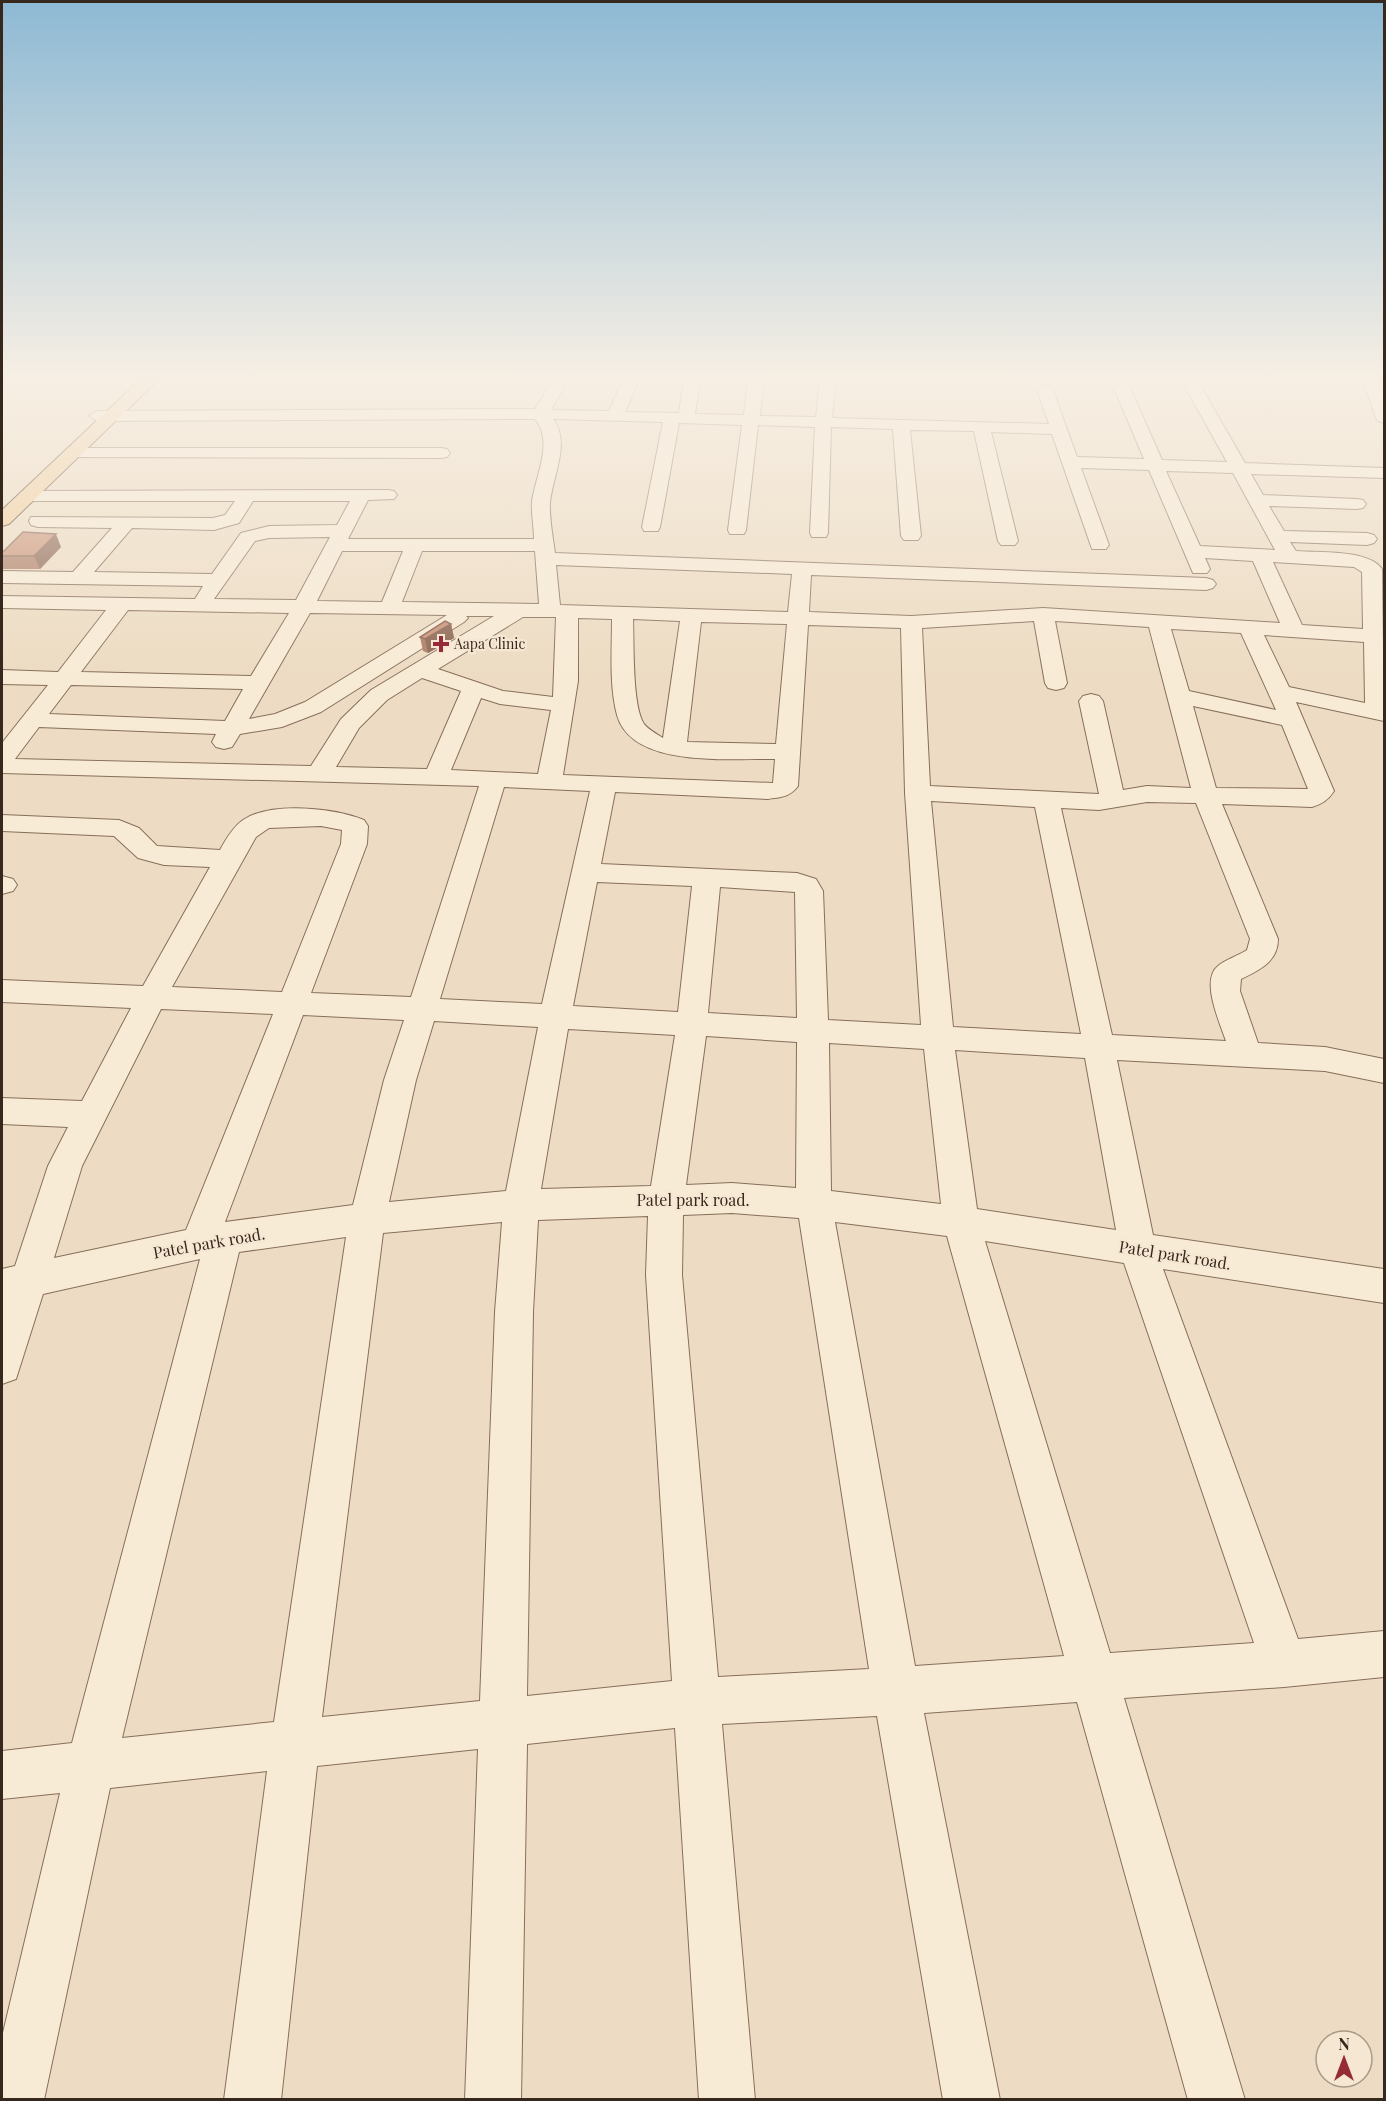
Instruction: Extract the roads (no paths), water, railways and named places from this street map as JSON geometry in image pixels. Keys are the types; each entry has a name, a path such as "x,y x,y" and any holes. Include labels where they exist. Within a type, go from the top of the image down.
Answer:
{"main road":[{"path":"2,503 32,478"},
{"path":"2,520 46,478"}],"street":[{"path":"38,521 198,525 225,522 232,519 263,478"},
{"path":"546,478 541,503 541,523 559,611 567,681 549,781"},
{"path":"651,527 663,478"},
{"path":"737,530 744,478"},
{"path":"819,533 821,478"},
{"path":"905,478 910,536"},
{"path":"993,478 1008,541"},
{"path":"1075,478 1099,545"},
{"path":"1160,478 1224,626"},
{"path":"1245,478 1289,557"},
{"path":"207,772 303,607 362,495"},
{"path":"27,496 388,495"},
{"path":"24,536 63,496"},
{"path":"1257,500 1357,504"},
{"path":"78,579 126,523"},
{"path":"200,605 248,537 269,532 415,545 802,568 1206,584"},
{"path":"1277,535 1368,539"},
{"path":"389,609 415,545"},
{"path":"1192,551 1358,561 1369,565 1372,569 1381,714 1280,692"},
{"path":"1260,555 1294,630"},
{"path":"2,766 436,777 776,790 785,786 800,619 802,568"},
{"path":"993,577 1002,615"},
{"path":"2,578 217,580"},
{"path":"2,602 559,611 911,622 1043,614 1376,636"},
{"path":"2,759 121,605"},
{"path":"31,720 233,728 264,726 289,719 313,707 469,610"},
{"path":"319,774 349,724 363,708 379,695 517,611"},
{"path":"622,613 624,674 630,721 643,736 658,745 674,749 788,752"},
{"path":"1043,614 1056,683"},
{"path":"674,749 691,615"},
{"path":"1158,621 1205,794 1265,948 1262,955 1227,974 1224,982 1246,1055"},
{"path":"911,622 918,793 938,1038 961,1222 1216,2100"},
{"path":"918,793 1113,801 1135,794 1205,794 1304,800 1317,797 1321,791 1280,692 1249,627"},
{"path":"420,670 473,690 519,701 564,705"},
{"path":"2,677 259,683"},
{"path":"436,777 473,690"},
{"path":"1178,696 1291,720"},
{"path":"1091,701 1113,801"},
{"path":"252,2100 296,1744 367,1218 400,1080 494,779"},
{"path":"493,2100 514,1312 521,1205 555,1017 604,783"},
{"path":"1046,799 1099,1047 1138,1250 1284,1664"},
{"path":"2,1366 15,1282 65,1166 152,997 228,859 248,829 260,822 295,818 328,819 346,821 355,826 354,844 291,1003 211,1241 15,2100"},
{"path":"2,823 120,828 130,832 147,852 159,855 228,859"},
{"path":"585,872 796,882 806,886 810,898 814,1204 896,1691 972,2100"},
{"path":"707,878 692,1024 666,1199 664,1275 727,2100"},
{"path":"2,991 421,1009 1246,1055 1342,1061 1384,1071"},
{"path":"2,1111 90,1115"},
{"name":"Patel park road.","path":"15,1282 211,1241 367,1218 521,1205 732,1198 814,1204 961,1222 1384,1286"},
{"path":"2,1775 697,1702 896,1691 1093,1675 1284,1664 1384,1654"}],"place":[{"name":"Aapa Clinic","path":"441,644"}]}
